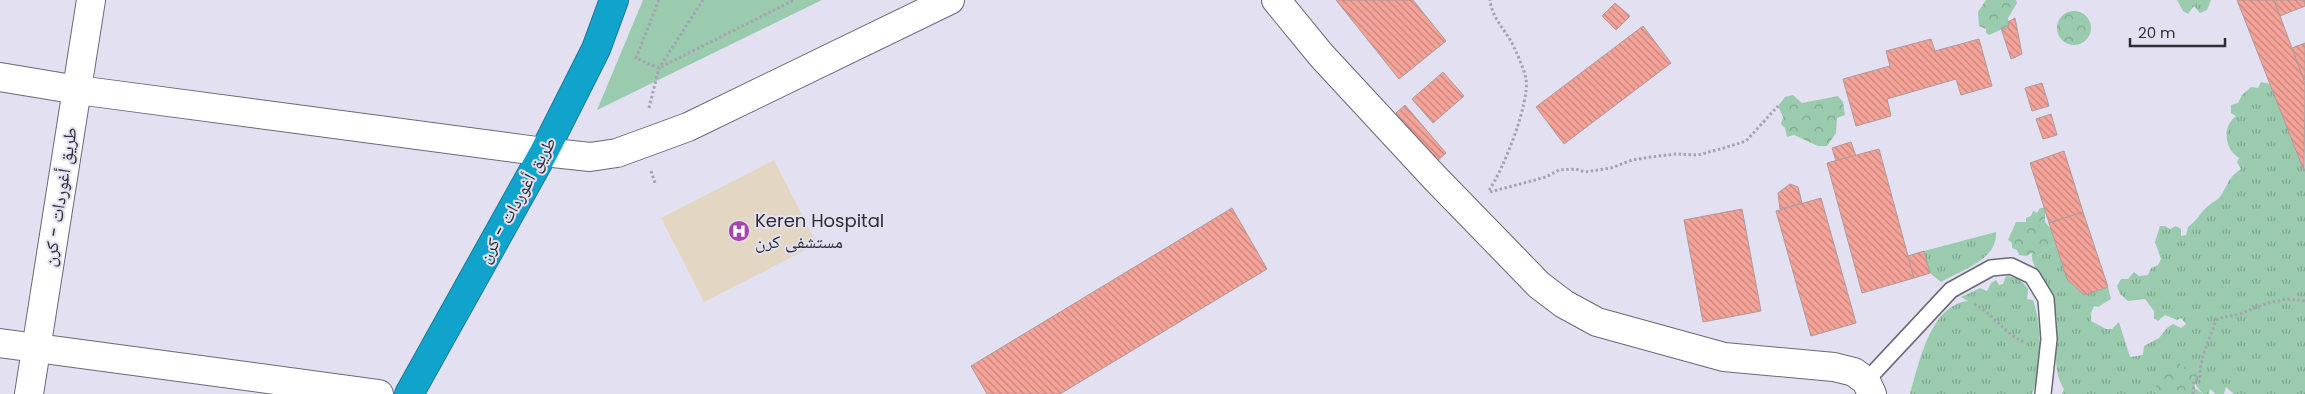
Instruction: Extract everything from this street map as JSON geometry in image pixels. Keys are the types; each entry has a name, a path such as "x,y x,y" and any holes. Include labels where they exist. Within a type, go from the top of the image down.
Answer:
{"highway":[{"name":"طريق أغوردات - كرن","path":"409,394 544,152 596,49 614,0"}],"street":[{"name":"طريق أغوردات - كرن","path":"29,394 91,0"},
{"path":"0,77 78,90 590,157 617,153 688,127 950,0"},
{"path":"1276,0 1321,55 1435,178 1539,284 1564,304 1597,322 1724,358 1834,367 1854,372 1869,388"},
{"path":"0,343 379,394"}],"lane":[{"path":"1869,388 1951,290 1990,268 2011,266 2032,276 2046,299 2049,339 2043,394"}],"path":[{"path":"659,0 636,58 659,68"},
{"path":"659,68 702,0"},
{"path":"659,68 794,0"},
{"path":"1490,0 1491,12 1514,47 1527,80 1520,118 1509,151 1496,180 1487,192 1546,177 1559,170 1576,169 1585,172 1611,168 1632,160 1676,154 1698,155 1724,148 1746,141 1778,106"},
{"path":"1951,290 1996,319 2005,332 2033,346 2046,363"},
{"path":"2193,394 2194,381 2200,378 2205,350 2211,338 2216,320 2225,315 2235,315 2276,300 2295,298 2305,300"}],"shaded area":[{"name":"Keren Hospital مستشفى كرن","path":"774,160 817,244 704,302 661,218"}],"green space":[{"path":"643,0 822,0 597,110"},
{"path":"1986,0 2016,0 2017,3 2008,18 2009,26 1989,35 1986,33 1986,29 1979,26 1978,12"},
{"path":"2177,0 2211,0 2207,10 2200,13 2194,6 2188,14 2183,11"},
{"path":"2074,11 2081,12 2086,16 2090,21 2090,35 2086,40 2081,44 2074,45 2067,44 2062,40 2058,35 2057,28 2058,21 2062,16 2067,12"},
{"path":"2261,82 2270,84 2305,170 2305,394 2234,394 2226,387 2224,394 2216,394 2210,389 2209,394 2203,394 2187,371 2155,391 2157,394 2062,394 2064,389 2056,364 2056,314 2049,289 2036,269 2032,253 2038,256 2056,243 2067,279 2084,295 2108,287 2111,299 2098,307 2094,306 2091,313 2091,321 2106,329 2112,329 2119,322 2130,357 2143,355 2144,346 2159,338 2173,324 2181,328 2186,324 2181,318 2177,320 2165,315 2158,321 2154,318 2154,311 2145,299 2128,301 2120,294 2117,286 2121,279 2128,279 2134,272 2139,276 2148,275 2151,268 2158,265 2161,259 2155,242 2160,226 2170,229 2176,226 2181,229 2181,236 2186,235 2188,227 2207,207 2219,198 2232,177 2241,169 2237,162 2239,158 2230,149 2227,137 2228,126 2236,116 2231,113 2231,105 2238,103 2242,95 2251,87 2258,88"},
{"path":"1793,95 1802,103 1838,96 1843,102 1845,115 1837,118 1836,133 1827,146 1818,146 1794,135 1787,137 1785,128 1781,124 1783,117 1778,106 1785,97"},
{"path":"2040,208 2045,208 2045,222 2051,229 2056,243 2038,256 2032,253 2026,256 2019,255 2017,250 2012,248 2012,243 2008,240 2016,222 2026,222 2026,218 2031,216 2033,211 2037,213"},
{"path":"1996,232 1995,242 1991,250 1977,263 1941,282 1930,273 1924,251"},
{"path":"2006,276 2013,277 2026,286 2028,289 2027,299 2033,300 2036,310 2040,347 2038,372 2032,394 1910,394 1922,352 1935,324 1944,313 1955,305 1968,301 1961,297 1980,288 1987,291 1991,283 1996,280 1999,285 2003,284"},
{"path":"2169,363 2179,363 2187,371 2192,367 2200,371 2200,378 2194,381 2195,388 2203,394 2157,394 2155,391 2158,379 2163,369"}],"building":[{"path":"1336,0 1413,0 1446,41 1399,79"},
{"path":"2237,0 2274,0 2305,83 2304,171"},
{"path":"2274,0 2305,0 2305,6 2280,16"},
{"path":"1615,3 1630,16 1616,30 1602,16"},
{"path":"2015,18 2022,54 2011,59 2001,28 2005,29 2009,26 2008,22"},
{"path":"1643,26 1671,63 1564,144 1536,107"},
{"path":"1931,39 1935,51 1979,39 1992,86 1961,95 1956,79 1887,99 1891,116 1856,126 1843,79 1890,66 1886,51"},
{"path":"2305,43 2305,79 2304,80 2292,48"},
{"path":"1443,72 1464,96 1433,123 1412,99"},
{"path":"2042,83 2049,106 2032,111 2025,88"},
{"path":"1405,105 1446,153 1437,161 1396,113"},
{"path":"2051,114 2057,135 2043,139 2036,119"},
{"path":"1851,142 1856,156 1836,161 1832,148"},
{"path":"1879,149 1914,278 1862,293 1827,163"},
{"path":"2064,151 2083,212 2049,223 2030,163"},
{"path":"1790,184 1798,187 1802,203 1780,209 1778,193"},
{"path":"1821,198 1856,323 1811,336 1776,211"},
{"path":"1232,208 1267,269 1060,394 987,394 971,366"},
{"path":"1742,209 1761,311 1703,322 1684,220"},
{"path":"2083,212 2108,287 2084,295 2067,279 2049,223"},
{"path":"1924,251 1930,273 1914,278 1908,256"}],"place":[{"name":"Keren Hospital مستشفى كرن","path":"739,231"}]}
